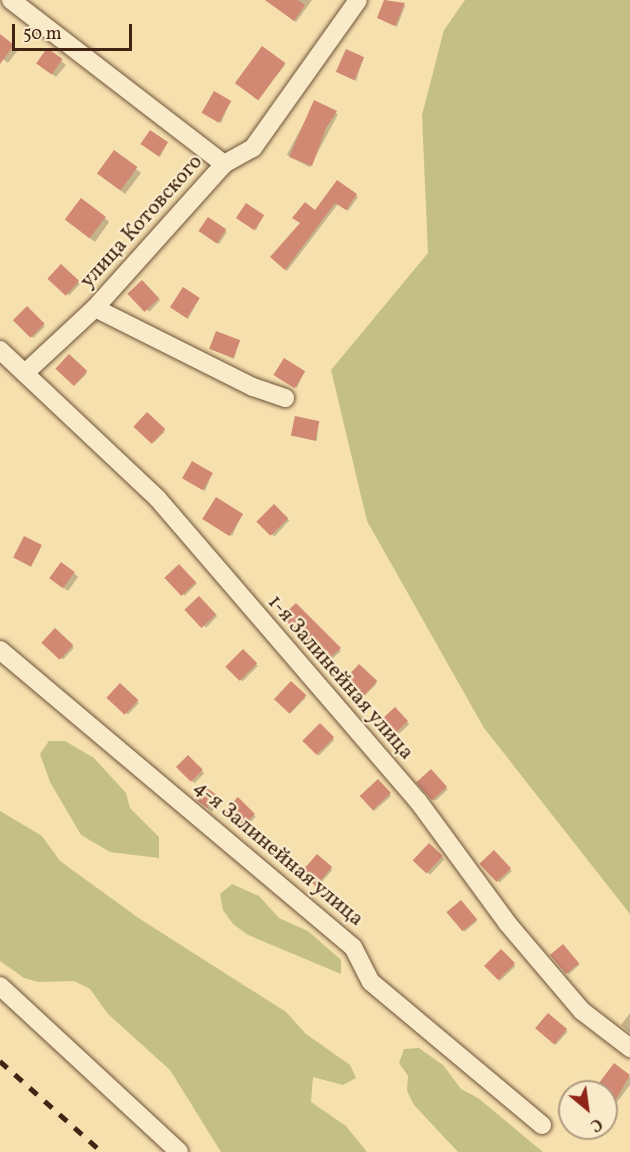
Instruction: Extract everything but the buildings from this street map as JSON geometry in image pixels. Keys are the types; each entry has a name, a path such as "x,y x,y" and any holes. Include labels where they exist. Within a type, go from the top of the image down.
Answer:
{"street":[{"path":"11,0 224,164"},
{"name":"улица Котовского","path":"25,373 95,308 224,164 253,148 358,0"},
{"name":"улица Котовского","path":"95,308 285,398"},
{"name":"1-я Залинейная улица","path":"0,350 158,499 418,801 508,924 567,994 582,1011 630,1048"},
{"name":"4-я Залинейная улица","path":"0,650 353,947 371,982 542,1125"},
{"path":"0,986 179,1152"}],"shaded area":[{"path":"465,0 630,0 630,914 484,728 367,521 331,370 428,253 422,115 444,30"},
{"path":"49,741 65,741 94,758 126,793 130,808 159,837 159,858 110,852 81,835 50,782 40,754"},
{"path":"0,811 42,836 60,861 140,919 286,1012 306,1034 350,1065 356,1078 343,1085 313,1077 311,1102 346,1126 367,1152 221,1152 170,1070 108,1014 90,989 74,981 38,982 24,978 0,961"},
{"path":"232,884 259,896 279,918 308,931 341,960 341,974 248,935 233,924 223,910 220,894"},
{"path":"419,1048 443,1065 461,1089 478,1098 543,1152 458,1152 414,1105 407,1091 408,1076 399,1063 404,1049"}],"railway":[{"path":"0,1061 102,1152"}]}
